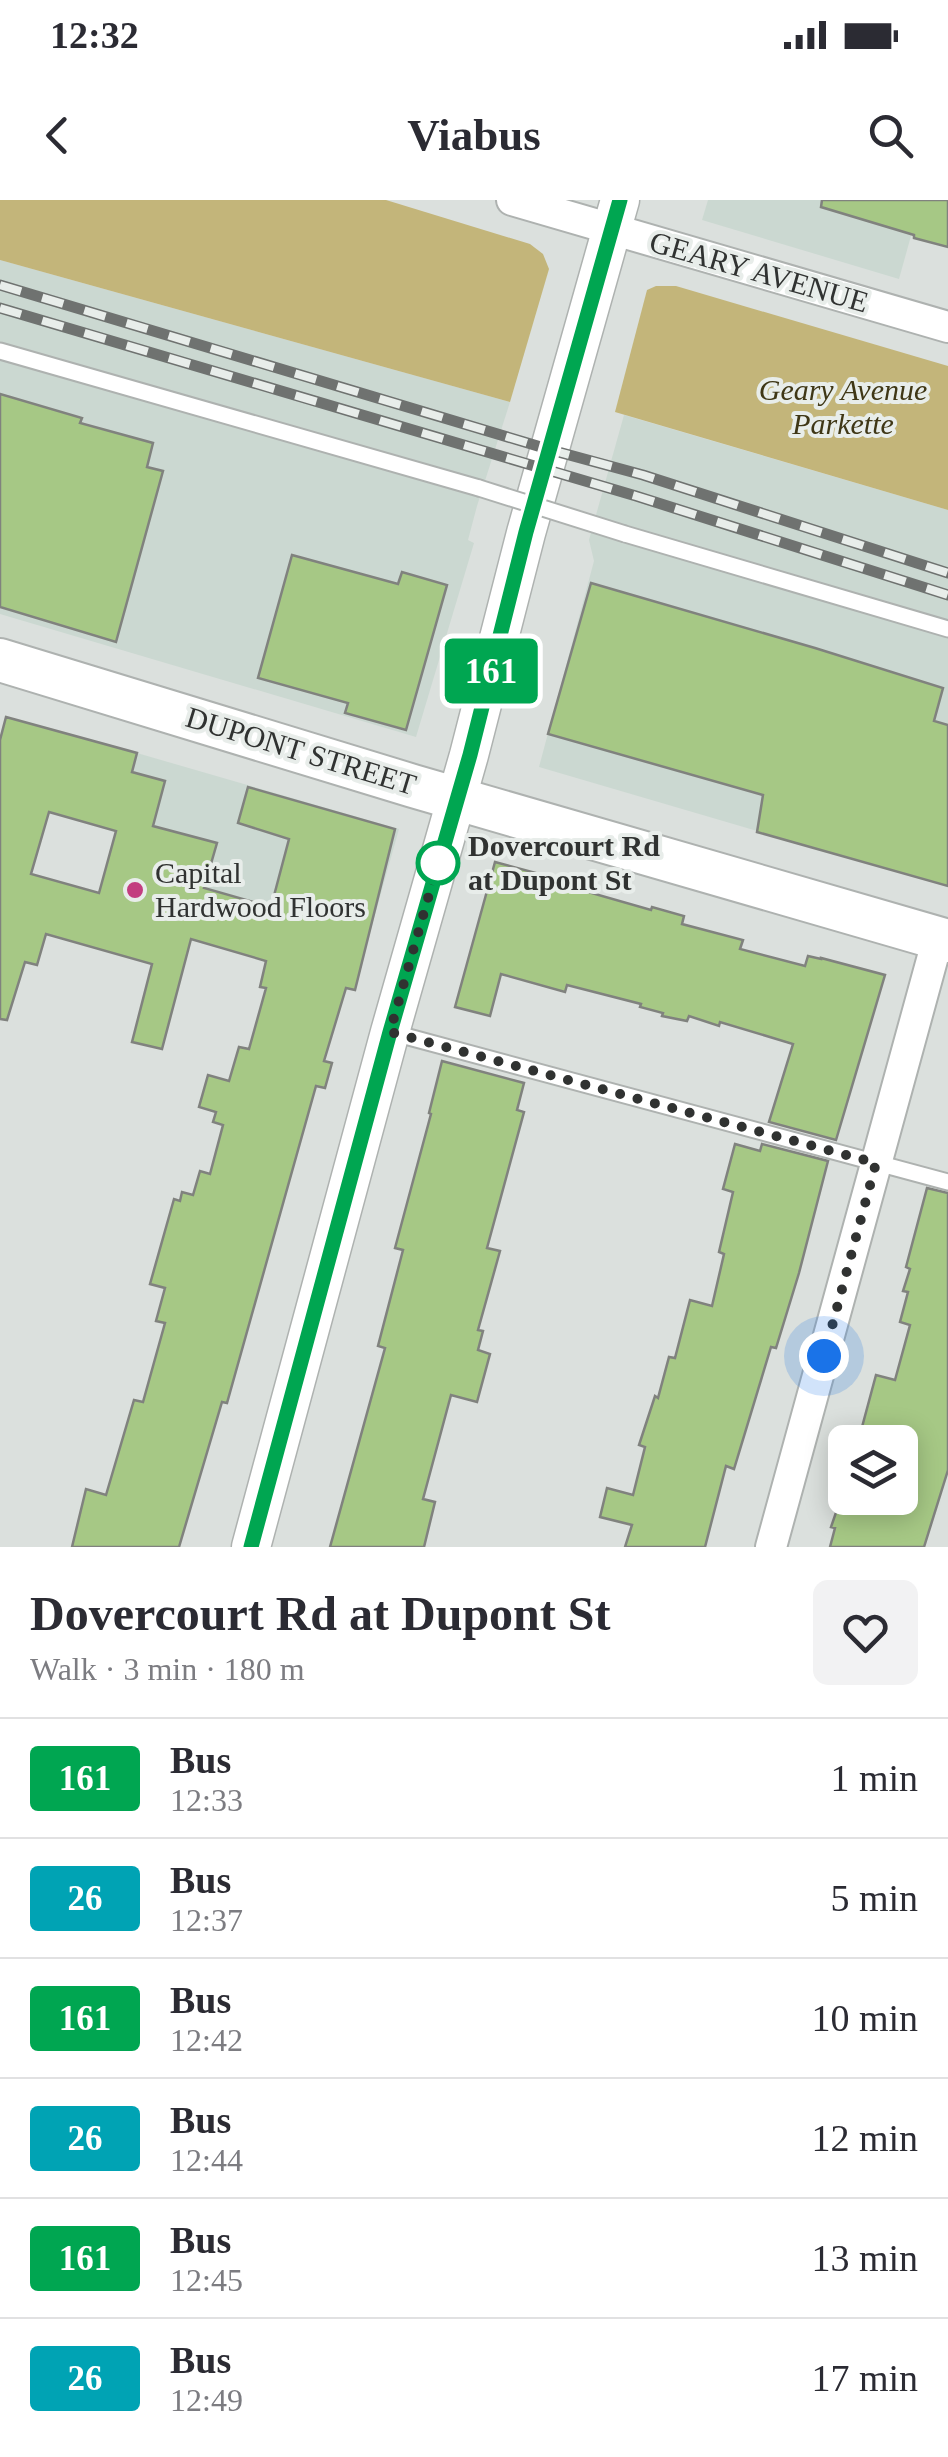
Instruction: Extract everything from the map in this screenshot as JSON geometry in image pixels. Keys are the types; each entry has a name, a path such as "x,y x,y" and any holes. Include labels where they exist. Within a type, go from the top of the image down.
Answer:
{"main road":[{"name":"DUPONT STREET","path":"0,660 943,939"}],"street":[{"name":"GEARY AVENUE","path":"512,200 616,215 948,327"},
{"path":"251,1547 526,532 616,215"},
{"path":"771,1547 920,997 943,939"}],"lane":[{"path":"0,351 479,488 948,629"},
{"path":"390,1032 948,1182"}],"shaded area":[{"path":"708,200 921,200 899,279 702,220"},
{"path":"0,260 510,402 477,506 468,540 474,543 416,737 0,614"},
{"path":"624,415 948,510 948,887 539,767 594,561 589,540"},
{"path":"137,753 399,829 362,961 259,931 252,957 191,940 183,971 85,945"}],"green space":[{"path":"0,200 386,200 530,244 543,254 549,269 510,402 0,260"},
{"name":"Geary Avenue Parkette","path":"676,286 948,366 948,510 615,412 647,290"}],"building":[{"path":"822,200 948,200 948,247 821,207"},
{"path":"0,394 82,418 80,423 153,443 147,467 163,471 116,642 0,607"},
{"path":"292,555 398,584 402,572 447,585 406,730 345,713 348,703 258,678"},
{"path":"591,583 943,688 934,721 948,725 948,886 757,832 763,795 548,734"},
{"path":"6,717 137,753 132,772 165,781 153,826 217,843 204,888 271,907 289,839 238,823 248,787 395,829 355,990 346,988 324,1061 332,1063 325,1088 316,1086 227,1403 222,1402 179,1547 72,1547 86,1489 106,1495 134,1400 143,1402 165,1323 156,1321 165,1288 150,1284 174,1199 180,1201 182,1192 193,1195 200,1171 210,1174 223,1125 213,1122 216,1112 199,1107 208,1075 229,1081 239,1047 249,1049 266,988 260,987 266,961 191,939 162,1049 132,1042 152,964 46,934 37,965 25,962 7,1020 0,1019 0,740","holes":["49,812 116,831 99,893 31,874"]},
{"path":"495,862 651,910 652,907 684,916 682,924 743,940 740,949 805,966 808,956 821,958 885,975 836,1140 769,1122 793,1044 720,1022 719,1026 689,1016 687,1021 662,1016 663,1013 640,1007 641,1004 567,985 565,992 501,974 490,1016 455,1007"},
{"path":"442,1061 524,1083 517,1110 524,1112 487,1248 500,1251 478,1330 483,1331 478,1350 490,1354 477,1402 451,1395 423,1499 435,1502 424,1547 330,1547 385,1348 378,1346 403,1250 395,1248"},
{"path":"735,1144 760,1151 762,1144 828,1161 799,1273 776,1348 771,1347 734,1469 726,1466 705,1547 625,1547 632,1525 600,1517 607,1488 633,1495 645,1447 639,1445 669,1357 675,1358 690,1300 712,1306 733,1192 723,1189"},
{"path":"927,1188 948,1193 948,1470 924,1547 830,1547 835,1515 918,1515 918,1425 863,1425 876,1375 895,1380 910,1325 900,1322 908,1292 903,1291 910,1269 906,1267"}],"railway":[{"path":"0,285 643,475 948,573"},
{"path":"0,308 636,496 948,595"}],"bus line":[{"name":"161","path":"251,1547 620,200"}],"place":[{"name":"Dovercourt Rd at Dupont St","path":"438,863"},
{"name":"Capital Hardwood Floors","path":"135,890"}],"route":[{"path":"438,863 390,1032 876,1163 824,1356"}]}
